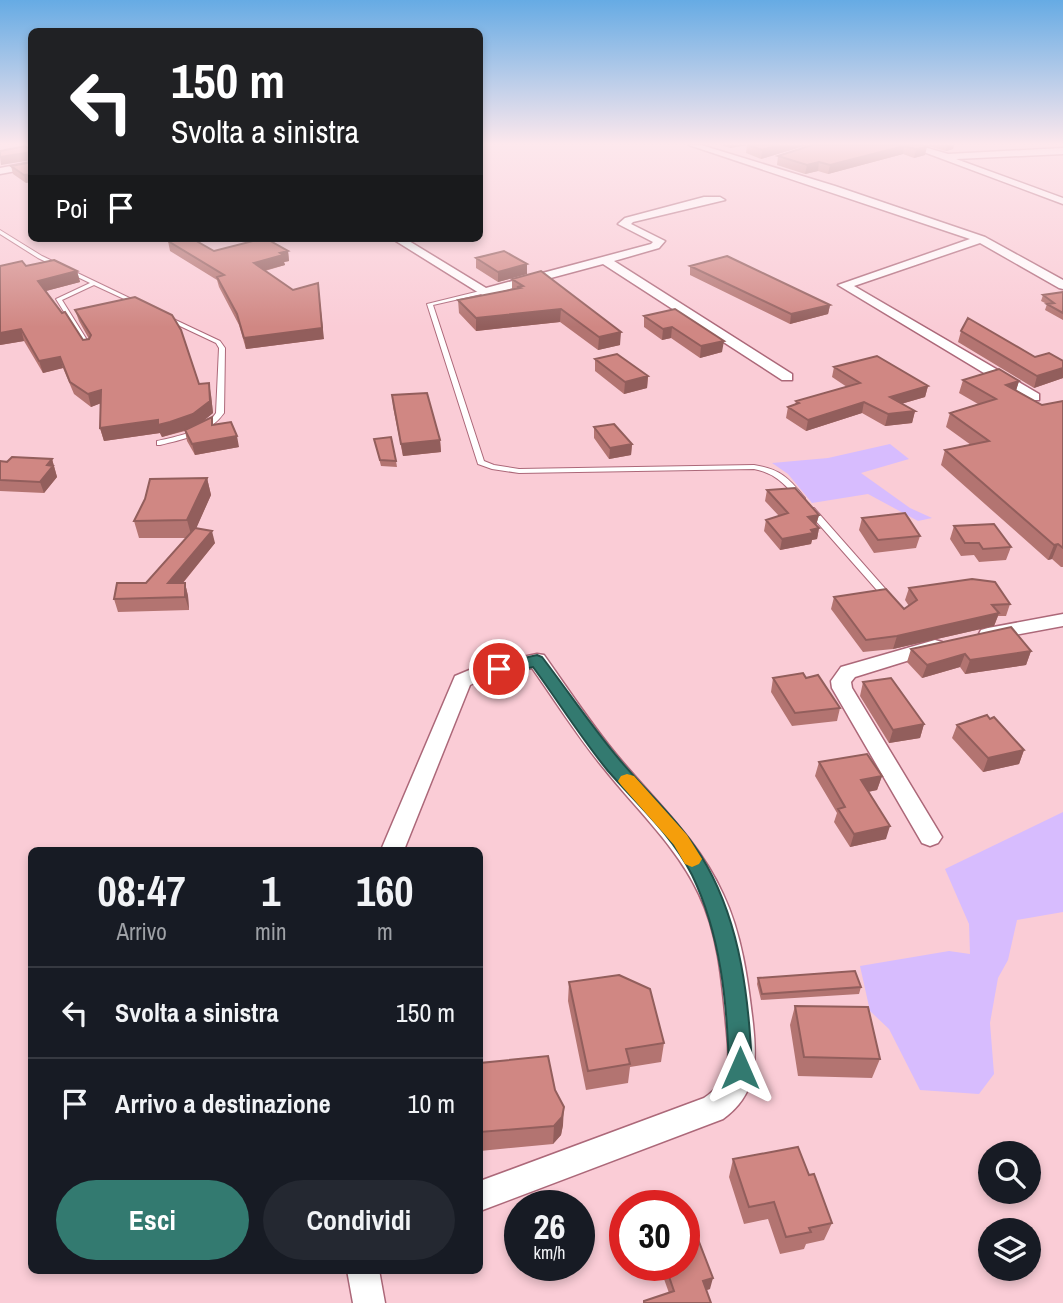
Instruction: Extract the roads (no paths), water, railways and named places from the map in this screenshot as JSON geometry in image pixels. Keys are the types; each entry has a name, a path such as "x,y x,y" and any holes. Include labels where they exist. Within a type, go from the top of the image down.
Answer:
{"street":[{"path":"403,242 484,292 660,243 655,238 624,226 625,222 684,206"},
{"path":"881,206 981,239 1063,285"},
{"path":"981,239 844,285 1034,397"},
{"path":"605,260 787,377"},
{"path":"974,637 1063,620"},
{"path":"930,837 842,688 841,681 848,672 950,642"},
{"path":"395,847 400,841 454,695 462,681 480,673 537,660 612,763 681,840 713,898 721,921 738,1009 742,1053 739,1083 730,1100 713,1109 483,1195"},
{"path":"364,1274 369,1303"}],"lane":[{"path":"0,232 40,257 144,306"},
{"path":"89,348 60,299 94,283"},
{"path":"484,292 430,303 481,462 492,467 519,471 754,467 774,470 886,595"},
{"path":"156,312 218,342 222,348 220,413 215,422 160,443"}]}
